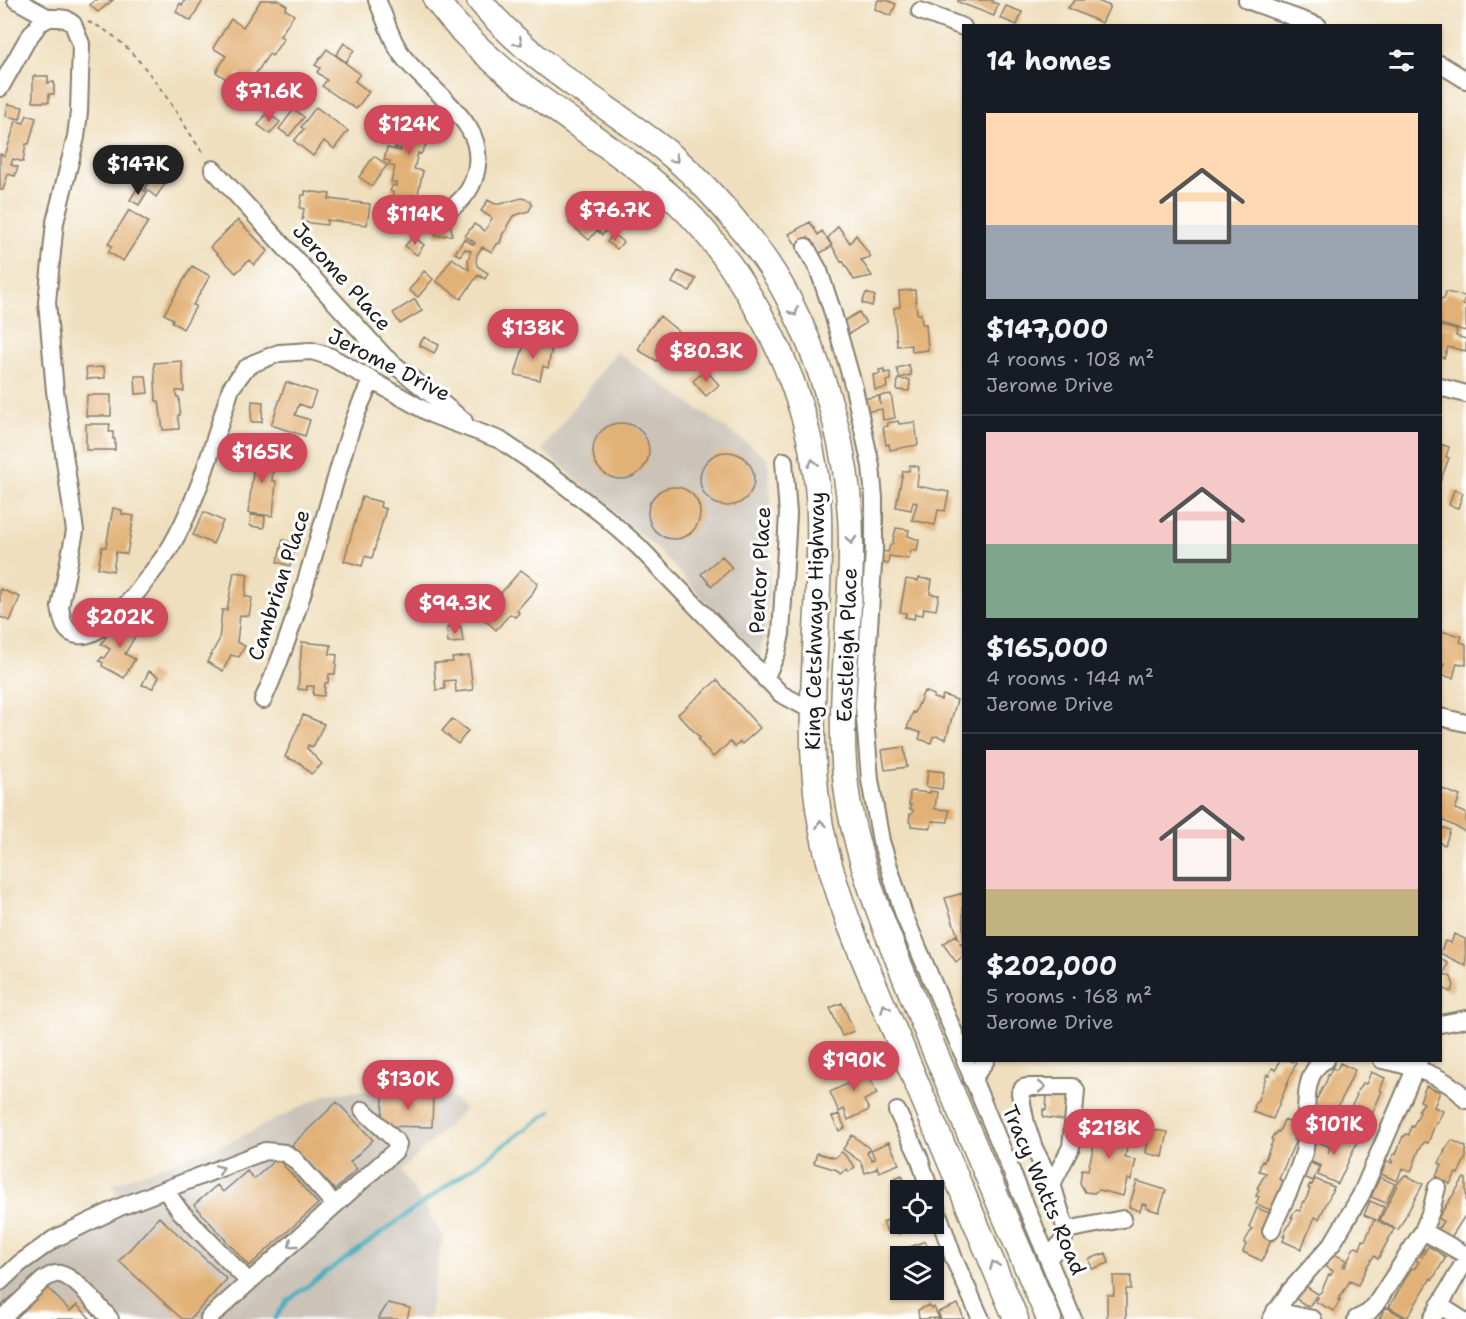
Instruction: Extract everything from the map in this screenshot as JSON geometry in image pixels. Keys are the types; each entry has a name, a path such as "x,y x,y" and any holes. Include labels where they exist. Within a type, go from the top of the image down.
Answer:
{"highway":[{"name":"King Cetshwayo Highway","path":"436,0 488,58 529,91 621,156 681,206 717,246 774,339 800,403 817,490 819,594 813,711 815,785 821,828 833,879 859,948 1016,1319"},
{"name":"King Cetshwayo Highway","path":"479,0 516,41 669,153 703,186 733,219 771,270 786,294 804,333 832,407 844,463 849,504 851,549 843,734 848,804 856,842 887,935 963,1121 1049,1319"}],"street":[{"path":"16,0 49,18 66,19 73,24"},
{"path":"377,0 392,38 403,57 464,123 473,139 477,163 476,173 468,192 454,206"},
{"path":"1247,0 1313,24"},
{"path":"920,11 962,27"},
{"path":"0,88 31,35 40,23 49,18"},
{"name":"Jerome Drive","path":"73,24 81,44 79,112 76,137 54,222 47,302 55,391 75,531 60,607 65,628 72,634 80,636 100,628 122,610 170,547 192,504 231,388 245,369 279,353 312,351 331,357 371,382 433,415 500,440 521,453 603,515 638,546 780,694 813,711"},
{"path":"1442,65 1466,80"},
{"name":"Jerome Place","path":"213,168 384,357 474,429"},
{"name":"Eastleigh Place","path":"806,247 819,271 832,310 854,388 871,466 874,498 874,549 864,706 870,780 881,841 904,915 946,1014 962,1040"},
{"name":"Cambrian Place","path":"263,700 277,668 305,585 352,425 371,382"},
{"path":"1442,388 1466,394"},
{"name":"Pentor Place","path":"765,679 777,652 781,634 788,514 784,461"},
{"path":"1442,717 1466,723"},
{"path":"1442,1024 1466,1019"},
{"name":"Tracy Watts Road","path":"966,1062 1073,1319"},
{"path":"972,1080 985,1062"},
{"path":"1271,1231 1305,1146 1306,1100 1314,1071 1322,1062"},
{"path":"1400,1062 1417,1064 1466,1100"},
{"path":"1273,1315 1301,1277 1332,1244 1350,1215 1361,1195 1417,1064"},
{"path":"1049,1258 1064,1239 1066,1230 1052,1184 1034,1148 1026,1125 1020,1093 1023,1088 1072,1087 1076,1090 1071,1147 1052,1184"},
{"path":"209,1318 398,1147 396,1141 363,1110"},
{"path":"897,1111 919,1157 926,1180"},
{"path":"0,1282 19,1264 54,1239 120,1207 166,1191 255,1154 275,1150 285,1152 335,1205"},
{"path":"1356,1319 1376,1304 1423,1231 1437,1187"},
{"path":"166,1191 180,1211 249,1282"},
{"path":"1066,1230 1123,1219"},
{"path":"944,1230 981,1319"},
{"path":"1423,1231 1466,1257 1436,1312 1461,1319"},
{"path":"1,1319 43,1280 51,1275 59,1274 74,1282 110,1319"},
{"path":"1273,1315 1313,1319"}],"path":[{"path":"73,24 90,22 120,42 140,60 213,168"}],"shaded area":[{"path":"616,352 768,458 771,505 770,585 760,658 655,547 542,450"},
{"path":"376,1090 447,1093 465,1109 401,1171 443,1236 428,1319 0,1319 0,1279 120,1204 112,1184 230,1142 327,1094"}],"building":[{"path":"95,0 113,0 98,12 90,5"},
{"path":"185,0 203,0 191,21 176,12 180,3 182,5"},
{"path":"261,0 278,0 294,15 280,36 284,38 272,56 269,54 251,81 238,73 232,83 216,72 226,56 213,48 231,19 243,27"},
{"path":"878,0 896,4 891,16 875,9"},
{"path":"958,0 993,0 992,2 998,4 994,16 958,2"},
{"path":"1075,0 1095,0 1110,6 1102,23 1068,8"},
{"path":"1006,6 1022,12 1017,24 1000,18"},
{"path":"344,43 354,50 346,62 336,55"},
{"path":"327,49 360,74 355,81 369,92 356,109 322,86 327,80 317,72 320,68 315,65"},
{"path":"33,76 48,76 48,83 54,82 54,94 49,94 49,102 33,102"},
{"path":"8,104 23,107 20,119 6,116"},
{"path":"316,107 348,131 334,149 324,141 313,156 294,141 304,129 301,127"},
{"path":"294,109 304,117 289,136 279,129"},
{"path":"411,111 435,118 429,143 421,154 418,153 414,169 423,171 416,203 392,198 393,192 390,191 397,183 391,182 395,167 389,165 390,161 384,160 387,148 401,151 395,148 399,128"},
{"path":"267,113 280,122 270,134 258,125"},
{"path":"27,115 36,118 29,144 26,144 23,162 13,159 11,165 18,167 15,176 8,174 3,190 0,190 0,154 5,156 16,121 24,123"},
{"path":"374,156 387,165 372,186 359,177"},
{"path":"158,169 170,177 156,197 145,188"},
{"path":"138,187 147,192 139,205 130,200"},
{"path":"305,191 330,194 329,199 370,204 367,225 327,220 327,225 302,222 304,209 300,208"},
{"path":"594,194 614,210 605,220 611,225 602,235 597,230 589,240 569,223"},
{"path":"522,198 531,201 529,211 513,216 500,243 492,252 482,247 477,255 477,266 488,273 485,279 478,275 461,299 436,281 452,258 469,270 468,260 471,251 465,249 460,256 455,253 464,239 474,245 475,243 465,236 474,224 485,231 492,218 481,211 488,200 500,204"},
{"path":"129,210 148,222 123,261 108,252 112,246 108,244"},
{"path":"435,216 450,216 452,235 436,236"},
{"path":"238,220 268,251 254,265 249,260 236,273 210,247"},
{"path":"810,222 818,235 822,231 832,246 819,254 808,237 796,245 789,234"},
{"path":"838,226 850,243 856,235 871,257 861,260 872,276 854,280 843,261 841,262 828,238"},
{"path":"613,234 623,242 617,249 607,242"},
{"path":"413,236 424,245 417,255 405,246"},
{"path":"192,266 210,276 193,305 196,306 183,329 164,314"},
{"path":"424,271 433,279 418,297 409,290"},
{"path":"678,271 696,279 690,291 672,283"},
{"path":"915,290 917,314 921,314 922,324 926,324 928,350 912,352 911,345 897,346 894,308 900,307 899,291"},
{"path":"1446,292 1465,296 1463,305 1466,306 1466,331 1442,325 1442,298 1444,299"},
{"path":"866,293 875,296 872,306 862,303"},
{"path":"415,299 422,311 400,324 393,313"},
{"path":"859,312 866,323 849,334 842,322"},
{"path":"660,316 678,331 657,361 638,350 647,332"},
{"path":"1442,326 1457,330 1456,336 1466,339 1466,351 1448,347 1444,358 1442,358"},
{"path":"424,337 439,345 434,353 419,345"},
{"path":"525,341 552,347 548,368 543,366 540,380 515,375"},
{"path":"182,361 184,391 176,391 179,397 179,429 163,430 159,401 156,401 154,363"},
{"path":"909,365 911,375 900,378 897,368"},
{"path":"104,367 105,378 87,379 86,368"},
{"path":"884,369 884,373 890,372 891,380 886,381 887,388 875,390 873,375 880,374 879,370"},
{"path":"706,370 719,385 706,396 693,381"},
{"path":"135,376 146,376 148,393 136,394"},
{"path":"898,379 910,380 909,391 897,390"},
{"path":"286,382 316,392 310,408 299,404 295,415 310,420 305,436 271,425"},
{"path":"891,394 895,418 883,420 882,409 864,412 862,399 879,396 880,405 880,396"},
{"path":"87,395 111,395 111,416 86,416"},
{"path":"252,401 263,402 262,422 251,422"},
{"path":"898,421 899,424 915,422 918,445 890,450 889,444 886,445 883,427 888,426 887,423"},
{"path":"615,423 627,423 637,427 645,435 649,451 645,467 637,475 627,479 615,479 605,475 597,467 593,457 593,445 597,435 605,427"},
{"path":"86,424 110,424 109,432 113,432 115,450 86,450"},
{"path":"1442,445 1449,447 1446,457 1449,458 1442,477"},
{"path":"251,448 269,450 267,460 274,461 272,481 276,481 273,516 248,513 254,465 249,464"},
{"path":"727,452 737,454 746,460 752,469 754,479 752,489 746,498 737,504 727,506 717,504 708,498 702,489 700,479 702,469 708,460 717,454"},
{"path":"910,465 919,467 917,486 949,492 945,511 938,510 935,525 912,520 917,503 913,502 911,510 896,507 903,471 909,471"},
{"path":"669,487 679,487 693,494 700,513 693,532 679,539 669,539 659,535 652,528 648,518 648,508 652,498 659,491"},
{"path":"1454,490 1463,493 1458,508 1449,505"},
{"path":"362,497 381,502 380,507 386,509 372,558 365,556 362,566 344,561"},
{"path":"113,508 122,510 122,514 134,516 127,554 116,552 113,571 98,568 102,547 106,547"},
{"path":"204,512 223,521 213,544 193,535"},
{"path":"251,515 265,516 264,528 250,526"},
{"path":"896,528 909,530 908,536 919,540 917,551 911,550 909,559 889,556 888,564 879,562 881,551 888,552 892,545"},
{"path":"283,540 296,544 290,566 277,562"},
{"path":"722,556 732,568 712,586 701,574"},
{"path":"521,570 538,583 517,610 519,613 515,617 510,614 496,630 480,616"},
{"path":"234,572 248,574 245,596 252,598 249,616 240,615 237,642 245,646 239,657 231,655 223,671 207,662 219,640 222,610 227,610"},
{"path":"919,578 932,580 930,594 939,595 936,610 924,608 923,615 915,614 914,619 905,617 906,613 900,612 906,579 918,581"},
{"path":"0,589 20,597 10,621 0,617"},
{"path":"132,618 142,624 125,654 135,659 124,678 102,666 103,663 99,661 110,649 101,644 110,631 113,632 116,628 124,632"},
{"path":"461,627 463,642 448,643 447,628"},
{"path":"1442,631 1462,636 1460,642 1466,644 1466,665 1457,663 1453,678 1442,675 1444,663 1442,662"},
{"path":"302,642 331,645 330,654 337,655 335,674 329,674 328,683 325,683 324,696 313,695 314,686 307,686 307,690 298,689"},
{"path":"469,656 473,690 456,692 455,680 444,681 445,689 436,690 434,663 453,662 452,658"},
{"path":"149,671 159,677 153,688 142,685"},
{"path":"717,680 760,728 742,744 740,742 735,747 730,742 713,757 698,740 700,738 678,714"},
{"path":"924,691 934,695 933,698 941,700 943,695 957,700 946,739 933,737 931,743 919,739 921,733 907,728"},
{"path":"303,715 324,724 313,747 308,745 307,748 322,764 311,774 300,763 285,757"},
{"path":"452,719 468,731 458,744 442,731"},
{"path":"904,747 907,767 885,770 882,750"},
{"path":"928,770 944,772 942,789 926,787"},
{"path":"1442,789 1460,796 1455,809 1466,813 1466,832 1442,820"},
{"path":"912,791 937,792 935,809 949,810 948,822 932,821 931,828 911,826 910,814 913,810 909,805"},
{"path":"1442,828 1450,830 1445,845 1442,844"},
{"path":"962,893 962,942 960,943 962,957 956,962 943,944 956,935 959,940 945,898"},
{"path":"1454,934 1465,939 1466,966 1442,954 1445,941 1451,943"},
{"path":"1442,960 1448,963 1444,974 1451,977 1454,986 1451,992 1442,988"},
{"path":"842,1003 854,1031 842,1036 830,1008"},
{"path":"862,1062 877,1094 864,1100 869,1110 848,1120 844,1109 839,1112 830,1092 851,1082 845,1070"},
{"path":"1279,1062 1296,1063 1273,1119 1253,1112 1267,1074 1269,1075 1272,1068 1276,1070"},
{"path":"1340,1063 1355,1070 1327,1131 1313,1124 1318,1113 1313,1111 1313,1106 1328,1074 1332,1068 1337,1070"},
{"path":"1371,1072 1385,1078 1380,1090 1382,1091 1363,1135 1343,1126 1358,1089 1363,1083 1366,1084"},
{"path":"1426,1086 1440,1092 1434,1107 1443,1111 1428,1143 1424,1142 1419,1150 1411,1172 1402,1168 1397,1181 1381,1174 1387,1161 1392,1163 1391,1160 1403,1136 1409,1135 1411,1126 1413,1127 1420,1112 1418,1111 1424,1103 1420,1101"},
{"path":"1047,1095 1071,1096 1070,1121 1043,1117"},
{"path":"383,1096 433,1096 432,1127 382,1126"},
{"path":"337,1102 373,1140 350,1162 357,1169 335,1190 292,1145"},
{"path":"839,1114 845,1128 839,1131 832,1117"},
{"path":"1097,1120 1119,1123 1130,1134 1125,1158 1136,1160 1131,1180 1127,1179 1123,1196 1099,1190 1094,1193 1085,1192 1080,1183 1082,1169 1088,1170 1093,1149 1092,1136 1096,1130"},
{"path":"1284,1120 1299,1126 1293,1139 1296,1140 1279,1179 1285,1182 1270,1210 1256,1204 1259,1197 1256,1196 1259,1189 1257,1188 1266,1173 1259,1171 1273,1140 1271,1139 1277,1131 1279,1132"},
{"path":"1150,1129 1168,1132 1163,1157 1146,1153"},
{"path":"1339,1129 1359,1138 1338,1184 1318,1175 1321,1166 1308,1160 1316,1141 1330,1147 1328,1153"},
{"path":"852,1135 870,1149 867,1153 872,1160 875,1159 871,1150 889,1142 899,1164 879,1172 877,1166 876,1169 865,1173 861,1162 843,1149"},
{"path":"1452,1140 1466,1147 1466,1157 1450,1184 1436,1176 1442,1165 1439,1163 1444,1151"},
{"path":"842,1152 855,1167 849,1172 847,1169 840,1174 837,1170 814,1163 817,1153 834,1158"},
{"path":"277,1158 318,1204 249,1266 194,1205 217,1185 223,1192 247,1171 254,1179"},
{"path":"1305,1160 1319,1167 1313,1181 1299,1175"},
{"path":"902,1175 904,1180 896,1180 895,1178"},
{"path":"1405,1175 1423,1184 1398,1230 1380,1220 1398,1183"},
{"path":"1380,1177 1395,1184 1386,1203 1371,1197"},
{"path":"1464,1178 1466,1179 1466,1214 1450,1239 1437,1231 1443,1221 1438,1218"},
{"path":"1315,1179 1334,1187 1319,1219 1315,1217 1301,1249 1283,1241 1285,1236 1283,1236 1294,1212 1300,1211 1310,1189 1308,1188"},
{"path":"1137,1181 1166,1190 1159,1212 1146,1208 1147,1205 1142,1204 1140,1211 1129,1207"},
{"path":"1370,1201 1384,1207 1378,1221 1394,1229 1378,1259 1374,1256 1358,1285 1350,1281 1334,1311 1316,1302 1318,1297 1316,1296 1309,1307 1296,1299 1304,1285 1318,1294 1321,1292 1329,1274 1331,1275 1333,1271 1325,1266 1332,1253 1346,1260 1343,1266 1345,1267 1353,1249 1356,1247 1360,1249 1376,1220 1364,1215"},
{"path":"1257,1208 1272,1214 1272,1238 1262,1261 1243,1252 1246,1244 1244,1243 1252,1229 1249,1227"},
{"path":"159,1217 227,1279 190,1319 182,1319 119,1261"},
{"path":"890,1219 890,1230 887,1232 883,1222"},
{"path":"925,1241 928,1246 913,1246"},
{"path":"1416,1245 1424,1249 1420,1256 1422,1257 1428,1246 1446,1257 1407,1318 1389,1307 1411,1269 1415,1268 1419,1262 1409,1257"},
{"path":"1106,1253 1109,1263 1092,1269 1089,1259"},
{"path":"1113,1276 1131,1276 1131,1289 1126,1289 1126,1319 1107,1319 1107,1295 1114,1295"},
{"path":"48,1288 70,1311 77,1305 91,1319 15,1319"},
{"path":"388,1303 410,1308 407,1319 378,1319"},
{"path":"958,1304 964,1319 941,1319 938,1312"},
{"path":"929,1305 931,1309 934,1307 939,1318 919,1319 918,1310"},
{"path":"1386,1307 1407,1319 1379,1319"}],"waterway":[{"path":"275,1319 288,1300 551,1111"}]}
